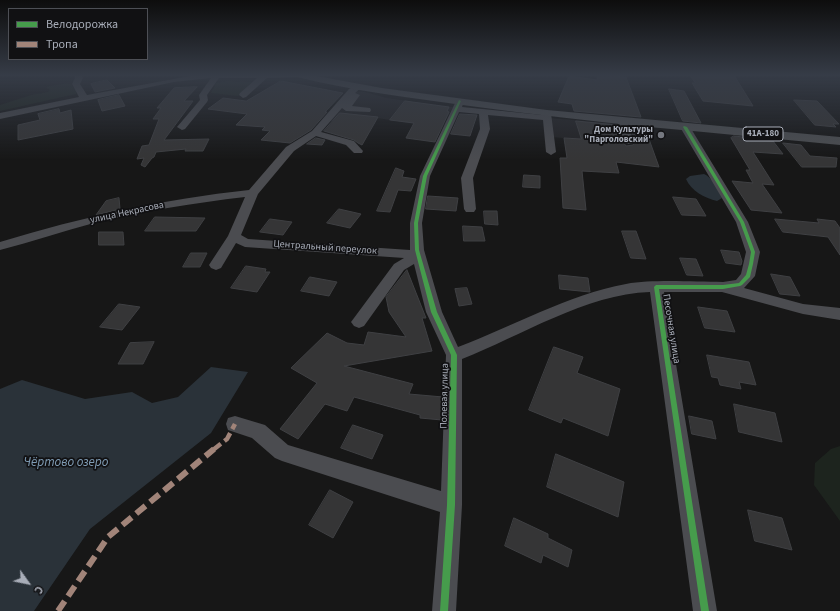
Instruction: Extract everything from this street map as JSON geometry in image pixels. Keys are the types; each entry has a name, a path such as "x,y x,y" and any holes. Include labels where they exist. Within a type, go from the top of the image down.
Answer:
{"main road":[{"name":"41А-180","path":"450,104 547,115 840,141"},
{"name":"41А-180","path":"506,104 546,109 840,136"}],"street":[{"path":"0,116 58,104"},
{"path":"182,127 201,104"},
{"path":"216,265 234,236 253,193 290,149 315,133 341,104"},
{"path":"349,104 346,108 367,110"},
{"path":"458,105 483,112 547,115 551,152"},
{"name":"Полевая улица","path":"444,611 451,505 454,355 434,312 417,250 416,223 426,176 458,105"},
{"path":"470,209 467,178 485,129 483,112"},
{"path":"622,121 629,142"},
{"name":"Песочная улица","path":"685,127 742,222 753,252 748,276 740,284 724,287 656,287 705,611"},
{"path":"315,133 350,143 358,151"},
{"name":"улица Некрасова","path":"0,259 2,245 57,229 132,210 202,198 253,193"},
{"name":"Центральный переулок","path":"234,236 245,243 419,254"},
{"path":"359,322 399,267 419,254"},
{"path":"454,355 478,346 550,313 597,297 627,289 656,287"},
{"path":"724,287 803,309 840,314"},
{"path":"235,424 258,431 282,452 451,505"}],"shaded area":[{"path":"5,104 33,104 0,111 0,105"},
{"path":"344,104 427,104 453,107 441,128 377,118 365,124 330,121"},
{"path":"550,118 620,124 624,141 628,148 574,139 551,137"},
{"path":"840,446 840,521 814,485 815,463 831,449"}],"water":[{"path":"704,174 712,181 722,198 717,201 703,196 691,187 686,179 690,176"},
{"name":"Чёртово озеро","path":"211,367 248,372 211,433 90,529 34,611 0,611 0,389 22,380 85,399 132,392 152,403 178,397"}],"building":[{"path":"99,104 124,104 125,106 102,111"},
{"path":"161,104 191,104 164,140 209,139 203,151 185,151 186,149 156,152 154,157 145,167 141,165 144,158 137,159 142,146 149,145 159,119 153,119 161,108 157,108"},
{"path":"215,104 333,104 311,130 290,143 261,140 270,131 262,130 265,127 236,125 247,114 208,109"},
{"path":"403,104 423,104 449,107 447,111 449,112 435,142 406,138 414,123 390,120"},
{"path":"569,104 636,104 641,117 574,111 572,104"},
{"path":"675,104 691,104 701,123 683,121"},
{"path":"728,104 751,104 753,106"},
{"path":"797,104 819,104 839,124 833,124 836,127 815,125"},
{"path":"59,109 60,113 71,110 73,129 18,140 18,125 40,120 38,114"},
{"path":"340,113 378,117 362,145 354,140 324,131"},
{"path":"460,114 477,115 470,136 451,134"},
{"path":"576,121 617,125 626,146 633,145 635,142 630,126 645,128 659,167 616,162 619,173 582,171 586,210 563,208 560,158 567,158 564,138 581,139"},
{"path":"734,136 743,137 744,139 773,141 783,154 753,152 774,185 762,184 782,213 751,210 732,181 753,183 746,170 750,170 731,138"},
{"path":"316,138 325,140 322,145 307,144"},
{"path":"783,143 801,145 810,156 837,158 836,167 802,167"},
{"path":"396,168 404,171 402,177 416,179 411,191 398,190 390,212 377,211"},
{"path":"524,175 540,176 540,188 523,187"},
{"path":"428,196 458,198 456,211 426,209"},
{"path":"673,197 696,199 706,216 682,215"},
{"path":"119,198 120,209 96,215 106,201"},
{"path":"339,209 361,214 350,228 327,223"},
{"path":"484,211 497,211 498,225 485,224"},
{"path":"155,217 205,218 196,231 145,231"},
{"path":"270,219 292,222 283,235 260,232"},
{"path":"775,219 819,223 817,219 835,221 840,228 840,255 828,237 783,232"},
{"path":"463,226 482,227 485,241 464,241"},
{"path":"622,231 636,231 646,259 631,258"},
{"path":"99,232 123,232 124,245 99,245"},
{"path":"721,250 739,252 742,261 741,265 726,263"},
{"path":"191,253 207,253 200,267 183,267"},
{"path":"680,258 696,259 703,276 687,275"},
{"path":"246,266 266,269 265,272 270,272 257,292 231,288"},
{"path":"407,270 426,318 422,318 432,351 344,366 413,384 409,394 443,397 442,420 420,418 420,415 354,397 347,411 325,404 298,439 280,429 317,383 291,368 327,333 347,343 364,345 368,332 406,337 389,312 386,297"},
{"path":"771,274 790,277 800,296 780,294"},
{"path":"559,275 588,278 590,292 560,289"},
{"path":"310,277 337,282 329,296 301,291"},
{"path":"467,288 472,304 459,306 455,289"},
{"path":"119,304 140,307 122,330 100,327"},
{"path":"698,307 727,311 735,332 705,328"},
{"path":"154,342 143,364 118,364 130,343"},
{"path":"554,347 583,357 577,373 620,389 608,436 563,418 561,423 529,410"},
{"path":"707,355 749,362 756,385 739,382 741,389 720,385 718,378 712,377"},
{"path":"734,404 775,413 782,442 739,432"},
{"path":"689,416 712,421 716,439 692,434"},
{"path":"353,425 383,435 372,459 341,448"},
{"path":"556,454 624,482 618,517 547,487"},
{"path":"330,490 353,502 333,538 309,525"},
{"path":"748,510 782,518 792,550 755,541"},
{"path":"514,518 548,534 548,538 572,550 568,567 543,555 541,563 505,546"}],"marked path":[{"path":"58,611 108,537 227,439 235,424"}],"cycle path":[{"path":"444,611 451,505 454,355 434,312 417,250 416,223 425,176 459,104"},
{"path":"685,127 742,222 753,252 748,276 740,284 723,287 656,287 705,611"}],"place":[{"name":"Дом Культуры \"Парголовский\"","path":"661,135"}]}
